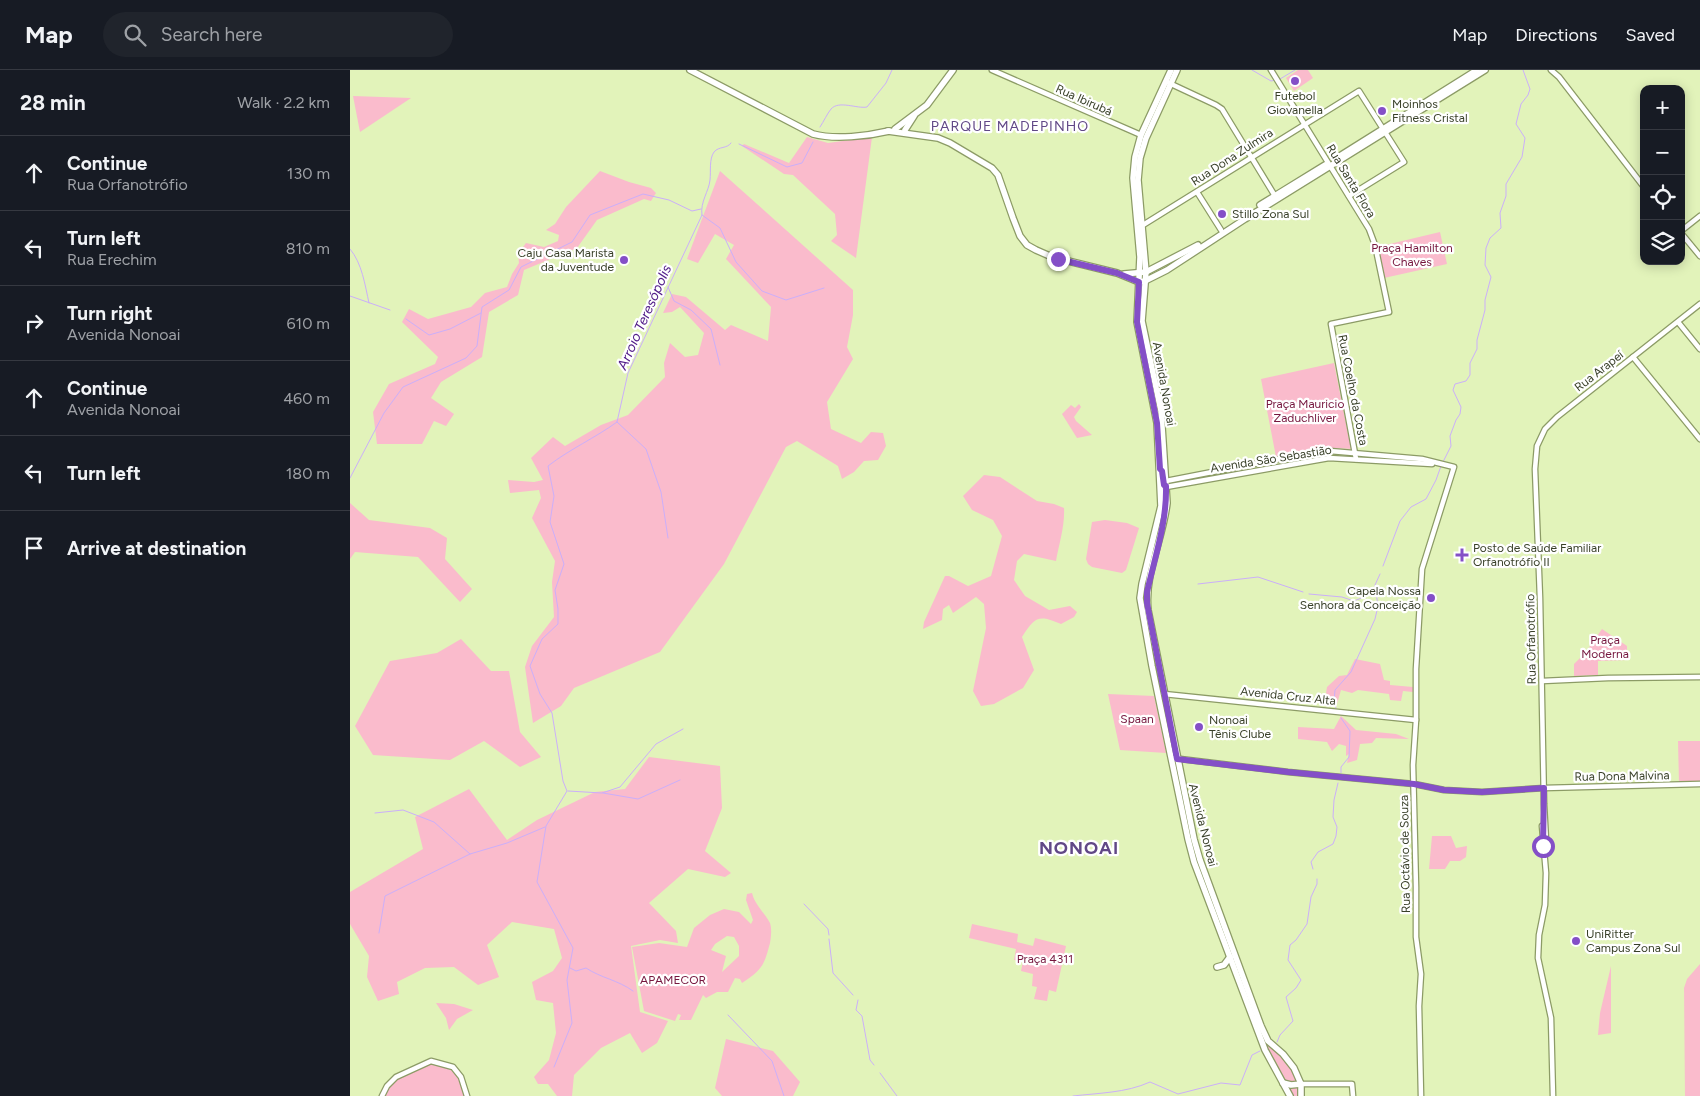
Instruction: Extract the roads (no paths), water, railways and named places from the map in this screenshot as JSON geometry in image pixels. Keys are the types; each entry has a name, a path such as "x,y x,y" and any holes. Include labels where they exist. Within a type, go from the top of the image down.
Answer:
{"main road":[{"path":"690,70 818,136 837,137 905,130 917,134"},
{"path":"892,131 911,119 927,105 946,82 953,70"},
{"path":"1142,281 1146,272 1138,180 1140,158 1171,70"},
{"path":"1142,281 1139,274 1140,257 1133,178 1134,157 1141,136 1168,83 1177,70"},
{"path":"1384,131 1478,70"},
{"path":"892,131 938,138 992,168 998,175 1020,236 1027,245 1052,258 1117,273 1142,281 1485,70"},
{"path":"905,130 911,119"},
{"path":"911,119 917,134"},
{"path":"1117,273 1139,274 1165,267 1275,196 1330,164"},
{"path":"1129,274 1136,268 1140,257"},
{"name":"Avenida Nonoai","path":"1142,281 1137,322 1157,423 1161,506 1140,598 1161,693 1194,862 1259,1036 1290,1096"},
{"name":"Avenida Nonoai","path":"1142,281 1142,320 1161,411 1166,483 1165,518 1147,592 1161,693"},
{"path":"1160,469 1164,485 1166,483"},
{"name":"Avenida Nonoai","path":"1174,758 1200,860 1268,1041 1283,1054 1294,1068 1301,1084"},
{"path":"1217,967 1224,965 1230,957"},
{"path":"1236,975 1246,984"},
{"path":"1271,1062 1275,1055 1283,1054"},
{"path":"1284,1083 1291,1086 1301,1084 1301,1096"}],"street":[{"name":"Rua Ibirubá","path":"992,70 1141,136"},
{"name":"Rua Santa Flora","path":"1271,70 1350,196 1370,230 1375,245 1389,312 1331,324"},
{"path":"1552,71 1640,181"},
{"path":"1168,83 1222,109 1275,196"},
{"name":"Rua Dona Zulmira","path":"1143,225 1358,91 1384,131"},
{"path":"1350,196 1404,162 1384,131"},
{"path":"1197,192 1221,230"},
{"path":"1685,229 1700,216"},
{"path":"1685,237 1700,256"},
{"name":"Rua Arapeí","path":"1535,469 1537,446 1545,429 1557,417 1700,304"},
{"path":"1678,322 1700,349"},
{"name":"Rua Coelho da Costa","path":"1331,324 1356,459"},
{"path":"1633,357 1700,439"},
{"name":"Avenida São Sebastião","path":"1166,483 1305,454 1330,451 1422,459 1440,464"},
{"name":"Avenida São Sebastião","path":"1166,483 1243,474 1330,458 1440,464"},
{"name":"Rua Octávio de Souza","path":"1421,1096 1419,997 1421,974 1416,937 1413,765 1422,569 1454,467 1440,464"},
{"name":"Rua Orfanotrófio","path":"1535,469 1542,681 1544,788 1542,826 1546,873 1545,905 1539,935 1538,958 1550,1018 1553,1096"},
{"path":"1542,681 1700,677"},
{"name":"Avenida Cruz Alta","path":"1161,693 1416,720"},
{"name":"Rua Dona Malvina","path":"1174,758 1414,784 1444,790 1482,792 1544,788 1700,784"},
{"path":"382,1096 387,1086 396,1077 431,1061 453,1066 461,1078 467,1096"},
{"path":"1301,1084 1352,1084 1352,1096"}],"waterway":[{"path":"820,127 834,106 867,107 886,83 892,70"},
{"path":"1252,70 1271,81 1276,80"},
{"path":"1280,79 1295,70"},
{"path":"1443,462 1451,446 1450,436 1460,414 1461,407 1453,390 1455,384 1466,381 1470,375 1470,363 1477,349 1477,340 1485,310 1485,300 1491,277 1485,265 1486,248 1490,238 1501,228 1500,213 1506,196 1506,184 1522,157 1525,138 1516,124 1521,104 1530,89 1523,70"},
{"path":"739,144 787,167 802,163 813,142"},
{"name":"Arroio Teresópolis","path":"554,1067 572,1023 567,980 573,948 537,882 546,826 567,791 563,781 552,713 540,694 530,666 542,639 558,624 555,590 564,564 550,522 554,496 548,466 617,422 628,373 702,215 702,206 709,184 712,155 716,150 731,143"},
{"path":"350,478 384,413 403,387 466,358 477,346 482,307 509,290 521,267 572,242 590,215 643,194 669,200 692,211 701,209"},
{"path":"702,215 720,228 736,262 762,291 786,300 824,288"},
{"path":"350,249 360,267 369,303"},
{"path":"668,287 674,301 691,310 711,329 720,365"},
{"path":"350,296 390,310"},
{"path":"406,319 429,335 450,329 481,313"},
{"path":"617,422 646,449 661,492 668,538"},
{"path":"1383,566 1400,521 1411,507 1426,499 1441,466"},
{"path":"1336,708 1334,702 1335,690 1351,672 1375,619 1378,606 1375,585 1380,574"},
{"path":"1198,584 1258,577 1303,592"},
{"path":"1309,594 1342,597 1354,601 1374,593"},
{"path":"1341,718 1350,731 1349,757 1341,767 1341,773"},
{"path":"568,791 602,793 620,787 656,744 683,729"},
{"path":"603,793 638,799 680,780"},
{"path":"1313,869 1311,862 1318,852 1333,844 1336,836 1337,827 1333,817 1338,783"},
{"path":"375,813 403,810 434,822 470,854"},
{"path":"379,933 385,896 470,854 507,843 545,827"},
{"path":"1277,1042 1280,1035 1293,1021 1286,997 1296,988 1301,980 1288,960 1290,945 1296,940 1307,924 1311,897 1317,884 1317,879"},
{"path":"804,904 828,929 829,935"},
{"path":"829,939 833,973 853,995"},
{"path":"570,968 576,971 586,968 633,991"},
{"path":"858,1000 856,1010 862,1016 870,1060 874,1065"},
{"path":"728,1015 772,1061 784,1096"},
{"path":"1073,1096 1122,1090 1150,1082 1178,1094 1221,1083 1240,1085 1252,1055 1260,1051"},
{"path":"880,1073 897,1096"}],"place":[{"name":"Futebol Giovanella","path":"1295,81"},
{"name":"Moinhos Fitness Cristal","path":"1382,111"},
{"name":"Stillo Zona Sul","path":"1222,214"},
{"name":"Caju Casa Marista da Juventude","path":"624,260"},
{"name":"Posto de Saúde Familiar Orfanotrófio II","path":"1462,555"},
{"name":"Capela Nossa Senhora da Conceição","path":"1431,598"},
{"name":"Nonoai Tênis Clube","path":"1199,727"},
{"name":"UniRitter Campus Zona Sul","path":"1576,941"}],"district":[{"name":"PARQUE MADEPINHO","path":"1010,126"},
{"name":"NONOAI","path":"1079,848"}],"park label":[{"name":"Praça Hamilton Chaves","path":"1412,255"},
{"name":"Praça Mauricio Zaduchliver","path":"1305,411"},
{"name":"Praça Moderna","path":"1605,647"},
{"name":"Spaan","path":"1137,719"},
{"name":"Praça 4311","path":"1045,959"},
{"name":"APAMECOR","path":"673,980"}]}
